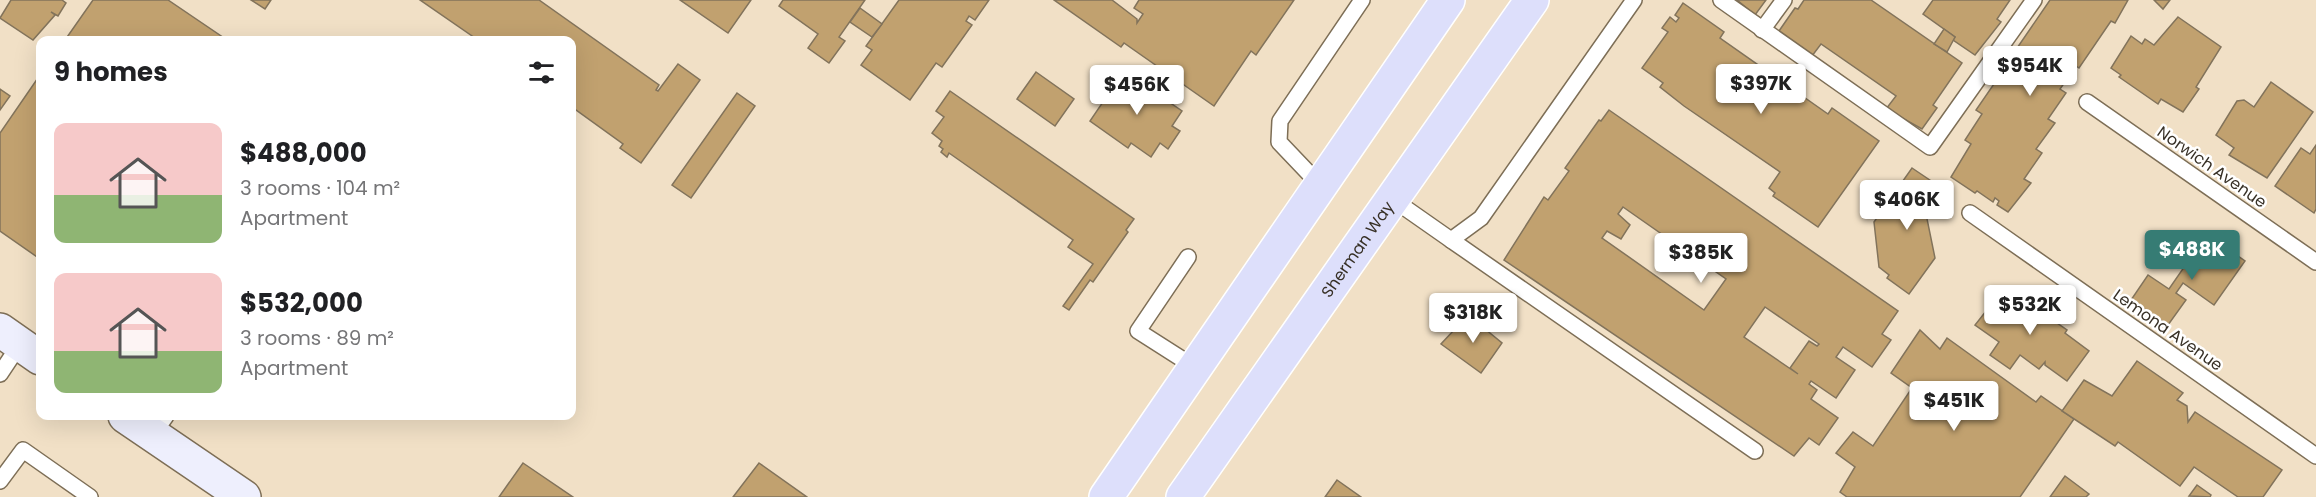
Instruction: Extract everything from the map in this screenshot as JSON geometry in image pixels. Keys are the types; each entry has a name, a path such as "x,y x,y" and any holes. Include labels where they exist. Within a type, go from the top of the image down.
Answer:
{"main road":[{"path":"1106,497 1196,368 1319,184 1448,0"},
{"name":"Sherman Way","path":"1183,497 1532,0"},
{"path":"141,420 160,425 229,492"}],"lane":[{"path":"1319,184 1279,142 1280,121 1362,0"},
{"path":"1451,240 1481,218 1634,0"},
{"path":"1721,0 1930,147 2034,0"},
{"path":"1762,30 1784,0"},
{"name":"Norwich Avenue","path":"2087,102 2316,262"},
{"path":"1391,198 1755,451"},
{"name":"Lemona Avenue","path":"1970,213 2316,456"},
{"path":"1188,257 1138,331 1196,368"},
{"path":"0,374 28,349"},
{"path":"0,481 22,450 90,497"}],"building":[{"path":"11,0 62,0 66,3 58,16 51,12 55,15 33,40 0,18"},
{"path":"93,0 168,0 221,36 68,36"},
{"path":"251,0 271,0 265,9"},
{"path":"420,0 539,0 659,85 656,90 658,91 678,64 700,80 641,163 620,148 623,144 576,110 576,36 472,36"},
{"path":"680,0 751,0 728,33"},
{"path":"783,0 865,0 839,37 845,41 829,63 808,48 818,34 779,6"},
{"path":"899,0 989,0 975,20 969,16 966,21 972,25 942,67 936,63 910,100 861,65 872,50 866,46"},
{"path":"1054,0 1112,0 1137,19 1137,23 1143,14 1134,8 1139,0 1294,0 1256,55 1251,51 1214,106 1124,43 1121,47"},
{"path":"1737,0 1766,0 1755,15"},
{"path":"1804,0 1871,0 1962,63 1933,105 1937,108 1922,129 1886,109 1896,96 1821,44 1812,56 1779,31 1795,8 1798,9"},
{"path":"1933,0 2010,0 1997,19 2001,22 1975,55 1953,40 1955,37 1923,14"},
{"path":"2050,0 2128,0 2115,23 2111,21 2079,68 2076,66 2060,89 2066,93 2048,119 2055,123 2036,149 2042,153 2024,179 2031,183 2008,212 1997,205 1999,201 1995,198 1993,202 1951,177 1971,144 1965,140 1982,114 1976,110 1994,84 1987,80 2008,51 2013,54"},
{"path":"2154,0 2170,0 2163,9"},
{"path":"1683,3 1724,32 1720,38 1828,114 1832,108 1879,141 1818,227 1773,196 1775,193 1769,188 1780,172 1684,106 1660,87 1663,83 1642,68 1668,32 1662,28 1670,17 1676,22 1679,18 1675,15"},
{"path":"860,8 882,24 872,37 850,22"},
{"path":"2178,17 2221,47 2196,87 2199,89 2183,112 2161,99 2158,104 2119,77 2121,75 2111,68 2131,36 2142,44 2145,39 2154,45"},
{"path":"1944,29 1955,37 1947,52 1934,44"},
{"path":"1124,71 1182,111 1172,126 1180,131 1168,149 1160,143 1151,157 1131,143 1128,148 1090,121"},
{"path":"1036,72 1074,99 1055,126 1017,99"},
{"path":"36,81 36,256 0,231 0,133"},
{"path":"2271,82 2313,112 2267,178 2229,155 2234,148 2216,135 2237,101 2244,100 2254,107"},
{"path":"0,89 10,96 0,110"},
{"path":"950,91 1134,219 1126,230 1128,232 1093,282 1090,280 1069,310 1063,306 1093,264 1068,247 1073,240 949,153 947,157 941,152 943,149 939,146 942,141 932,133 944,117 936,111"},
{"path":"737,93 755,106 691,198 672,185"},
{"path":"1609,110 1898,311 1882,334 1891,340 1872,367 1843,347 1836,357 1855,370 1836,398 1811,381 1809,384 1817,390 1811,399 1838,418 1819,445 1809,438 1794,456 1504,260 1544,197 1548,200 1569,171 1565,168 1599,120 1601,121","holes":["1623,207 1726,279 1704,310 1602,238 1607,231 1621,239 1630,225 1618,214","1765,307 1819,344 1817,346 1809,341 1790,368 1798,374 1744,337"]},
{"path":"2316,145 2316,209 2314,213 2275,186 2301,148 2310,154"},
{"path":"1912,168 1943,189 1926,214 1935,258 1909,294 1887,278 1889,275 1879,267 1874,222"},
{"path":"2207,234 2245,261 2214,305 2183,283 2176,293 2186,300 2168,325 2131,300 2148,275 2169,289"},
{"path":"2005,287 2067,330 2065,333 2089,351 2067,381 2045,365 2045,362 2039,369 2020,355 2010,369 1990,355 1999,342 1975,325"},
{"path":"1468,315 1502,343 1481,373 1441,344"},
{"path":"1920,330 1940,349 1947,338 2036,402 2041,396 2074,419 2020,497 1847,497 1840,492 1855,467 1836,453 1853,432 1873,446 1912,388 1891,373"},
{"path":"2137,361 2183,393 2177,400 2187,406 2188,422 2195,412 2282,470 2263,497 2238,497 2194,467 2180,486 2118,442 2115,446 2062,411 2084,380 2112,396"},
{"path":"523,463 573,497 499,497"},
{"path":"759,463 807,497 733,497"},
{"path":"2065,476 2089,494 2086,497 2050,497"},
{"path":"1337,480 1361,497 1325,497"},
{"path":"2197,485 2211,495 2210,497 2189,496"}]}
